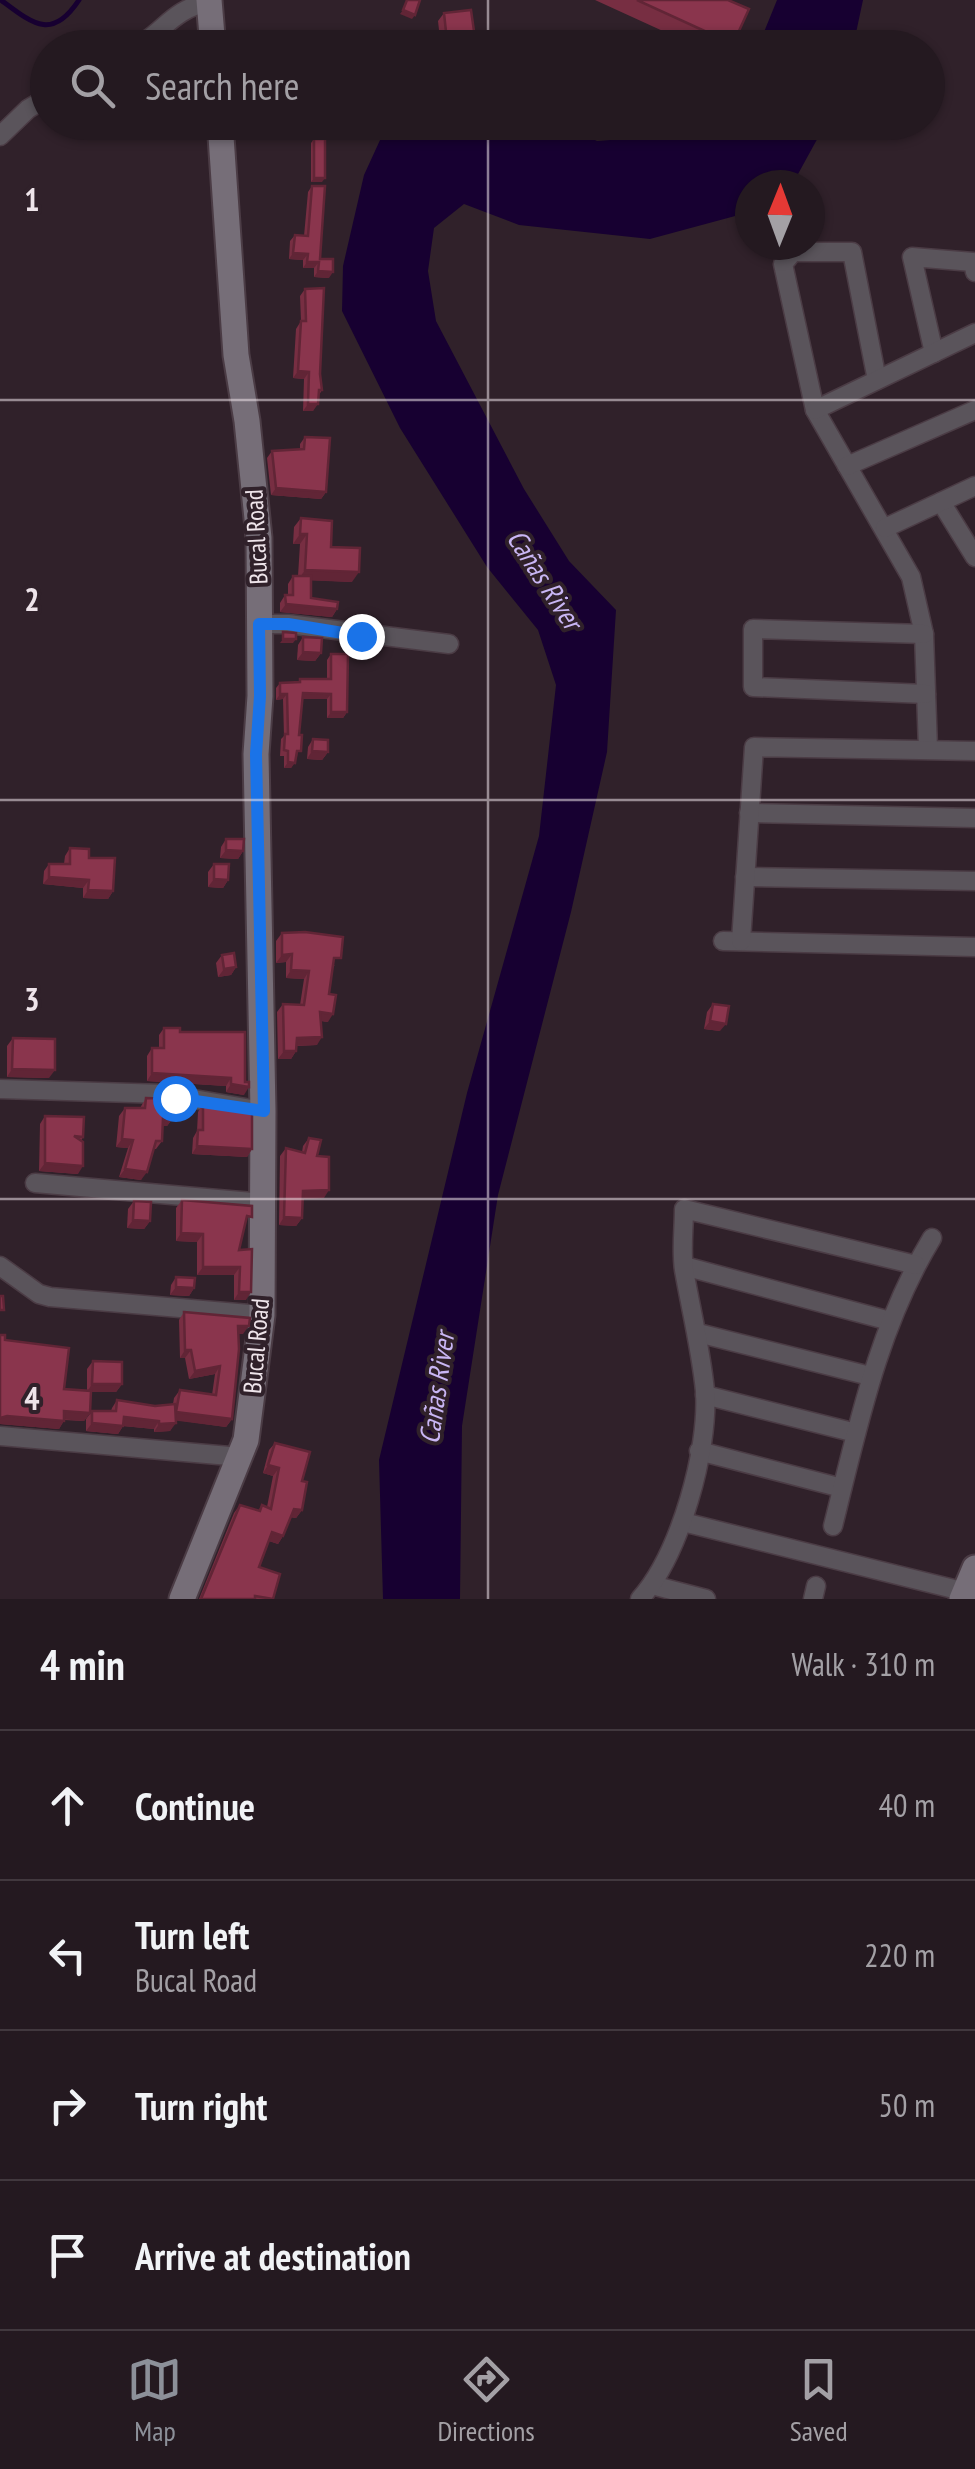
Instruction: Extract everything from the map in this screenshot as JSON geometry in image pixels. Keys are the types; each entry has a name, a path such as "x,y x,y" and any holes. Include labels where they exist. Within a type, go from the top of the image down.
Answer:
{"street":[{"path":"157,30 180,10 209,1 212,30"},
{"path":"0,136 30,109"},
{"name":"Bucal Road","path":"182,1599 241,1457 262,1315 264,1111 256,754 260,696 259,538 248,421 236,354 221,140"},
{"path":"877,380 852,252 793,252 784,264 815,410 911,577 924,634 928,748"},
{"path":"934,353 912,257 972,262 975,272"},
{"path":"815,410 975,334"},
{"path":"847,466 975,410"},
{"path":"886,528 975,486"},
{"path":"941,502 975,557"},
{"path":"259,624 288,624 449,644"},
{"path":"924,634 753,629 753,688 926,694"},
{"path":"975,751 754,748 745,876 732,941 975,947"},
{"path":"749,813 975,818"},
{"path":"745,876 975,881"},
{"path":"0,1089 165,1094 264,1111"},
{"path":"35,1183 263,1203"},
{"path":"706,1599 646,1592 684,1522 699,1451 705,1395 698,1333 684,1266 684,1208 916,1265"},
{"path":"833,1526 870,1376 890,1320 932,1238"},
{"path":"0,1266 50,1298 262,1315"},
{"path":"684,1266 890,1320"},
{"path":"698,1333 870,1376"},
{"path":"705,1395 856,1433"},
{"path":"0,1436 241,1457"},
{"path":"699,1451 842,1488"},
{"path":"684,1522 969,1588"}],"water":[{"path":"777,0 863,0 857,30 765,30"},
{"name":"Cañas River","path":"380,140 817,140 800,170 735,170 735,216 650,239 519,225 464,204 434,228 428,271 436,321 524,489 569,561 616,610 607,752 571,912 498,1195 462,1426 460,1599 383,1599 379,1460 467,1093 539,836 556,685 538,630 487,567 400,428 342,311 343,266 364,175"}],"building":[{"path":"407,0 420,0 415,15 403,10"},
{"path":"637,0 728,0 749,9 739,30 702,30"},
{"path":"471,10 474,30 446,30 444,13"},
{"path":"314,140 325,140 325,178 314,178"},
{"path":"312,186 325,186 320,259 333,259 333,272 318,271 319,262 307,262 308,254 293,253 295,235 308,236"},
{"path":"324,288 322,390 318,404 308,404 309,372 298,371 301,321 306,321 305,289"},
{"path":"305,437 330,438 326,492 276,488 272,451 304,449"},
{"path":"301,518 332,521 331,547 360,548 359,572 305,570 307,534 300,534"},
{"path":"293,576 311,576 311,598 338,602 337,609 286,604 285,595 293,595"},
{"path":"283,632 296,633 296,639 283,639"},
{"path":"303,637 322,638 321,653 303,652"},
{"path":"331,654 348,654 347,712 331,712 331,694 303,693 301,751 297,751 295,763 288,762 288,751 284,750 288,734 287,694 280,694 280,683 331,679"},
{"path":"313,739 328,740 328,752 312,751"},
{"path":"226,839 244,839 243,851 226,850"},
{"path":"70,848 89,849 89,858 115,858 113,891 88,890 89,880 49,877 49,864 70,864"},
{"path":"214,864 229,864 228,880 214,879"},
{"path":"282,933 343,937 341,958 334,958 329,994 336,995 333,1014 320,1012 322,1037 297,1038 296,1051 284,1051 283,1004 304,1005 309,971 291,970 292,954 282,955"},
{"path":"234,953 236,967 224,969 222,955"},
{"path":"713,1004 729,1006 726,1024 710,1021"},
{"path":"164,1028 180,1028 180,1032 245,1032 245,1082 249,1082 249,1087 231,1084 231,1078 152,1073 152,1048 164,1048"},
{"path":"13,1038 55,1039 55,1070 12,1069"},
{"path":"146,1098 173,1099 173,1118 163,1118 162,1141 156,1141 147,1172 125,1169 133,1140 122,1139 125,1108 145,1108"},
{"path":"203,1104 252,1113 252,1149 197,1146 198,1130 203,1130"},
{"path":"45,1116 84,1117 83,1137 74,1136 83,1142 83,1166 45,1163"},
{"path":"309,1138 321,1140 317,1156 329,1157 329,1190 303,1191 302,1218 284,1217 286,1148 305,1153"},
{"path":"182,1200 252,1206 252,1217 247,1216 239,1250 252,1249 251,1292 239,1292 240,1267 203,1267 203,1234 181,1233"},
{"path":"134,1201 151,1202 150,1221 133,1220"},
{"path":"176,1277 195,1278 194,1288 176,1287"},
{"path":"184,1312 250,1318 249,1326 238,1326 232,1419 176,1412 180,1390 216,1395 220,1366 195,1371 191,1350 185,1350"},
{"path":"0,1335 5,1335 5,1340 69,1348 64,1389 91,1391 90,1413 64,1411 64,1421 0,1418"},
{"path":"93,1361 122,1362 122,1384 92,1384"},
{"path":"117,1400 155,1406 175,1404 176,1423 124,1417 123,1426 92,1423 92,1411 116,1411"},
{"path":"275,1443 310,1452 302,1481 307,1482 302,1510 294,1509 283,1536 272,1532 259,1567 280,1574 273,1599 201,1599 240,1505 260,1511 262,1505 271,1509 279,1468 268,1465"}],"waterway":[{"path":"1,0 42,24 60,21 79,0"}],"route":[{"path":"175,1098 264,1111 256,754 259,624 288,624 361,636"}]}
